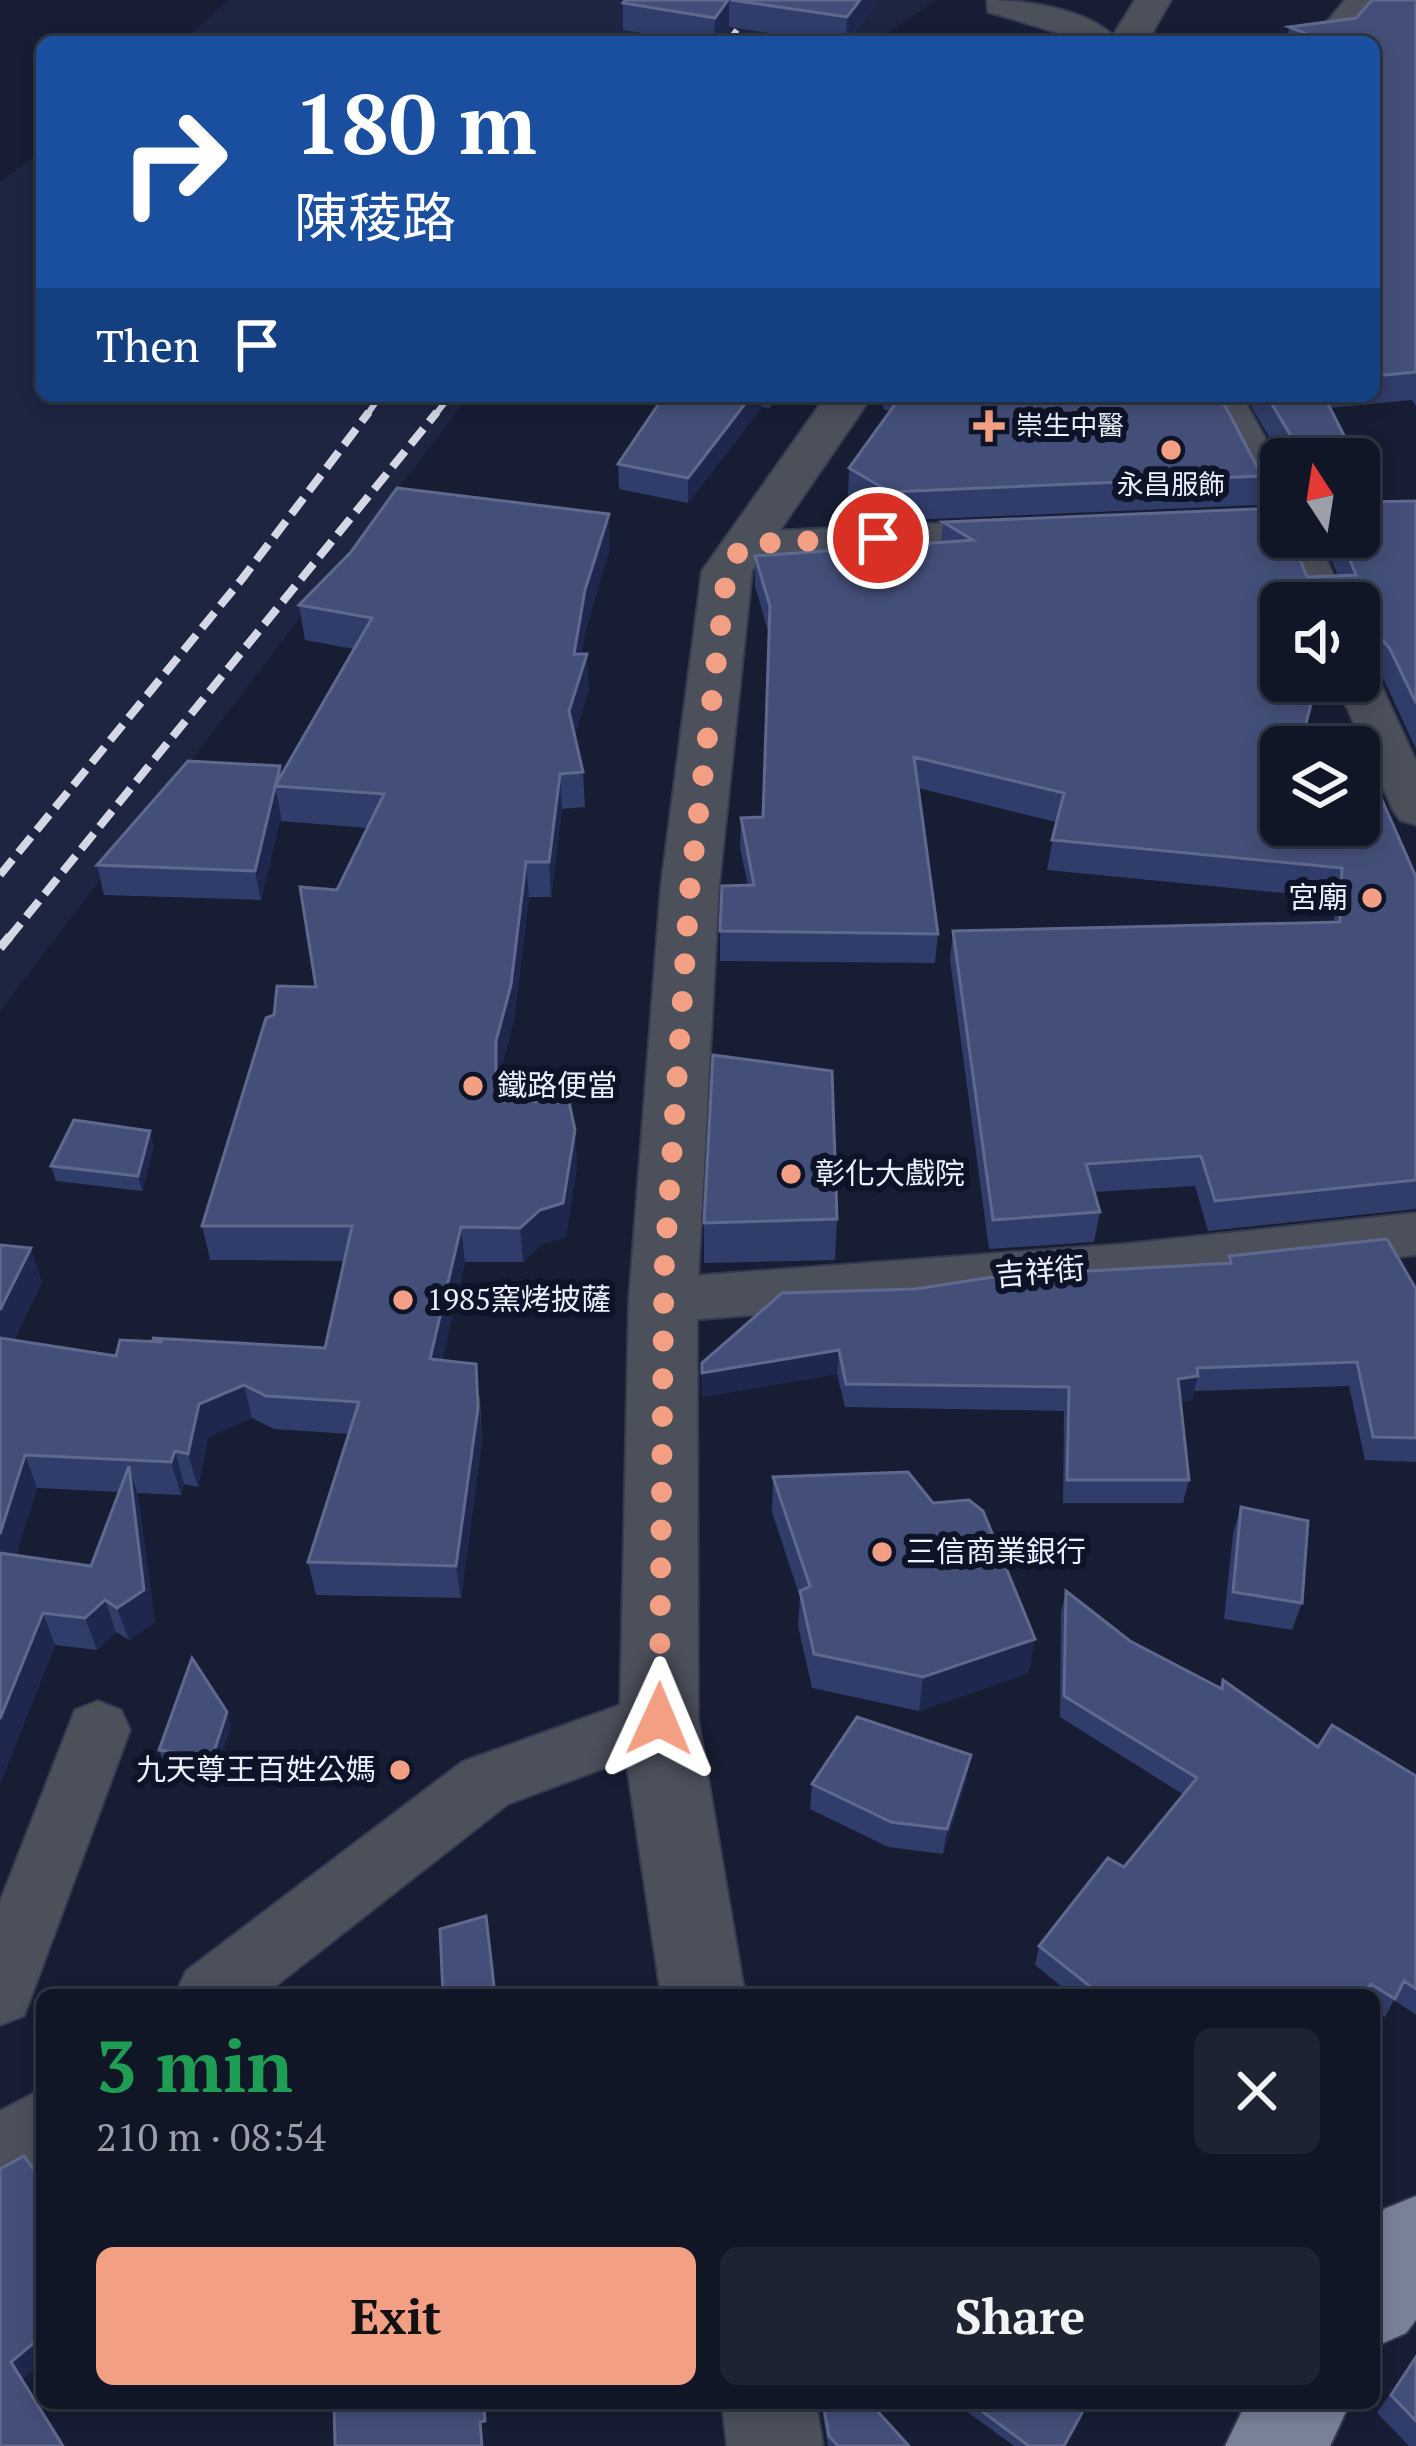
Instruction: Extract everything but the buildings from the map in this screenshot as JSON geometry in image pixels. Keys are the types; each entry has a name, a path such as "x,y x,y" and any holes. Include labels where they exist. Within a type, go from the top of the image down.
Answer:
{"main road":[{"path":"1380,2293 1416,2241"},
{"path":"1273,2446 1299,2409"}],"street":[{"path":"1002,0 999,6 1074,25 1093,36"},
{"path":"1132,36 1153,0"},
{"path":"1329,36 1365,0"},
{"path":"702,1989 659,1719 663,1300 690,886 727,571 845,402"},
{"path":"1226,402 1260,465"},
{"path":"1234,522 1260,521"},
{"path":"743,544 1047,530"},
{"path":"1367,702 1416,810"},
{"name":"吉祥街","path":"663,1300 1124,1265 1416,1234"},
{"path":"218,1989 485,1783 659,1719"},
{"path":"0,1992 98,1730"},
{"path":"770,2409 776,2446"}],"shaded area":[{"path":"228,0 936,0 882,36 188,36"},
{"path":"36,155 36,402 464,402 0,1011 0,182"}],"railway":[{"path":"732,36 759,0"},
{"path":"367,415 376,402"},
{"path":"435,415 445,402"},
{"path":"0,875 242,579 369,412"},
{"path":"8,939 437,412"},
{"path":"0,948 10,936"}],"place":[{"name":"崇生中醫","path":"989,426"},
{"name":"永昌服飾","path":"1171,450"},
{"name":"宮廟","path":"1372,898"},
{"name":"鐵路便當","path":"473,1086"},
{"name":"彰化大戲院","path":"791,1174"},
{"name":"1985窯烤披薩","path":"403,1300"},
{"name":"三信商業銀行","path":"882,1552"},
{"name":"九天尊王百姓公媽","path":"400,1770"}],"route":[{"path":"659,1719 664,1271 690,886 727,571 743,544 878,538"}]}
